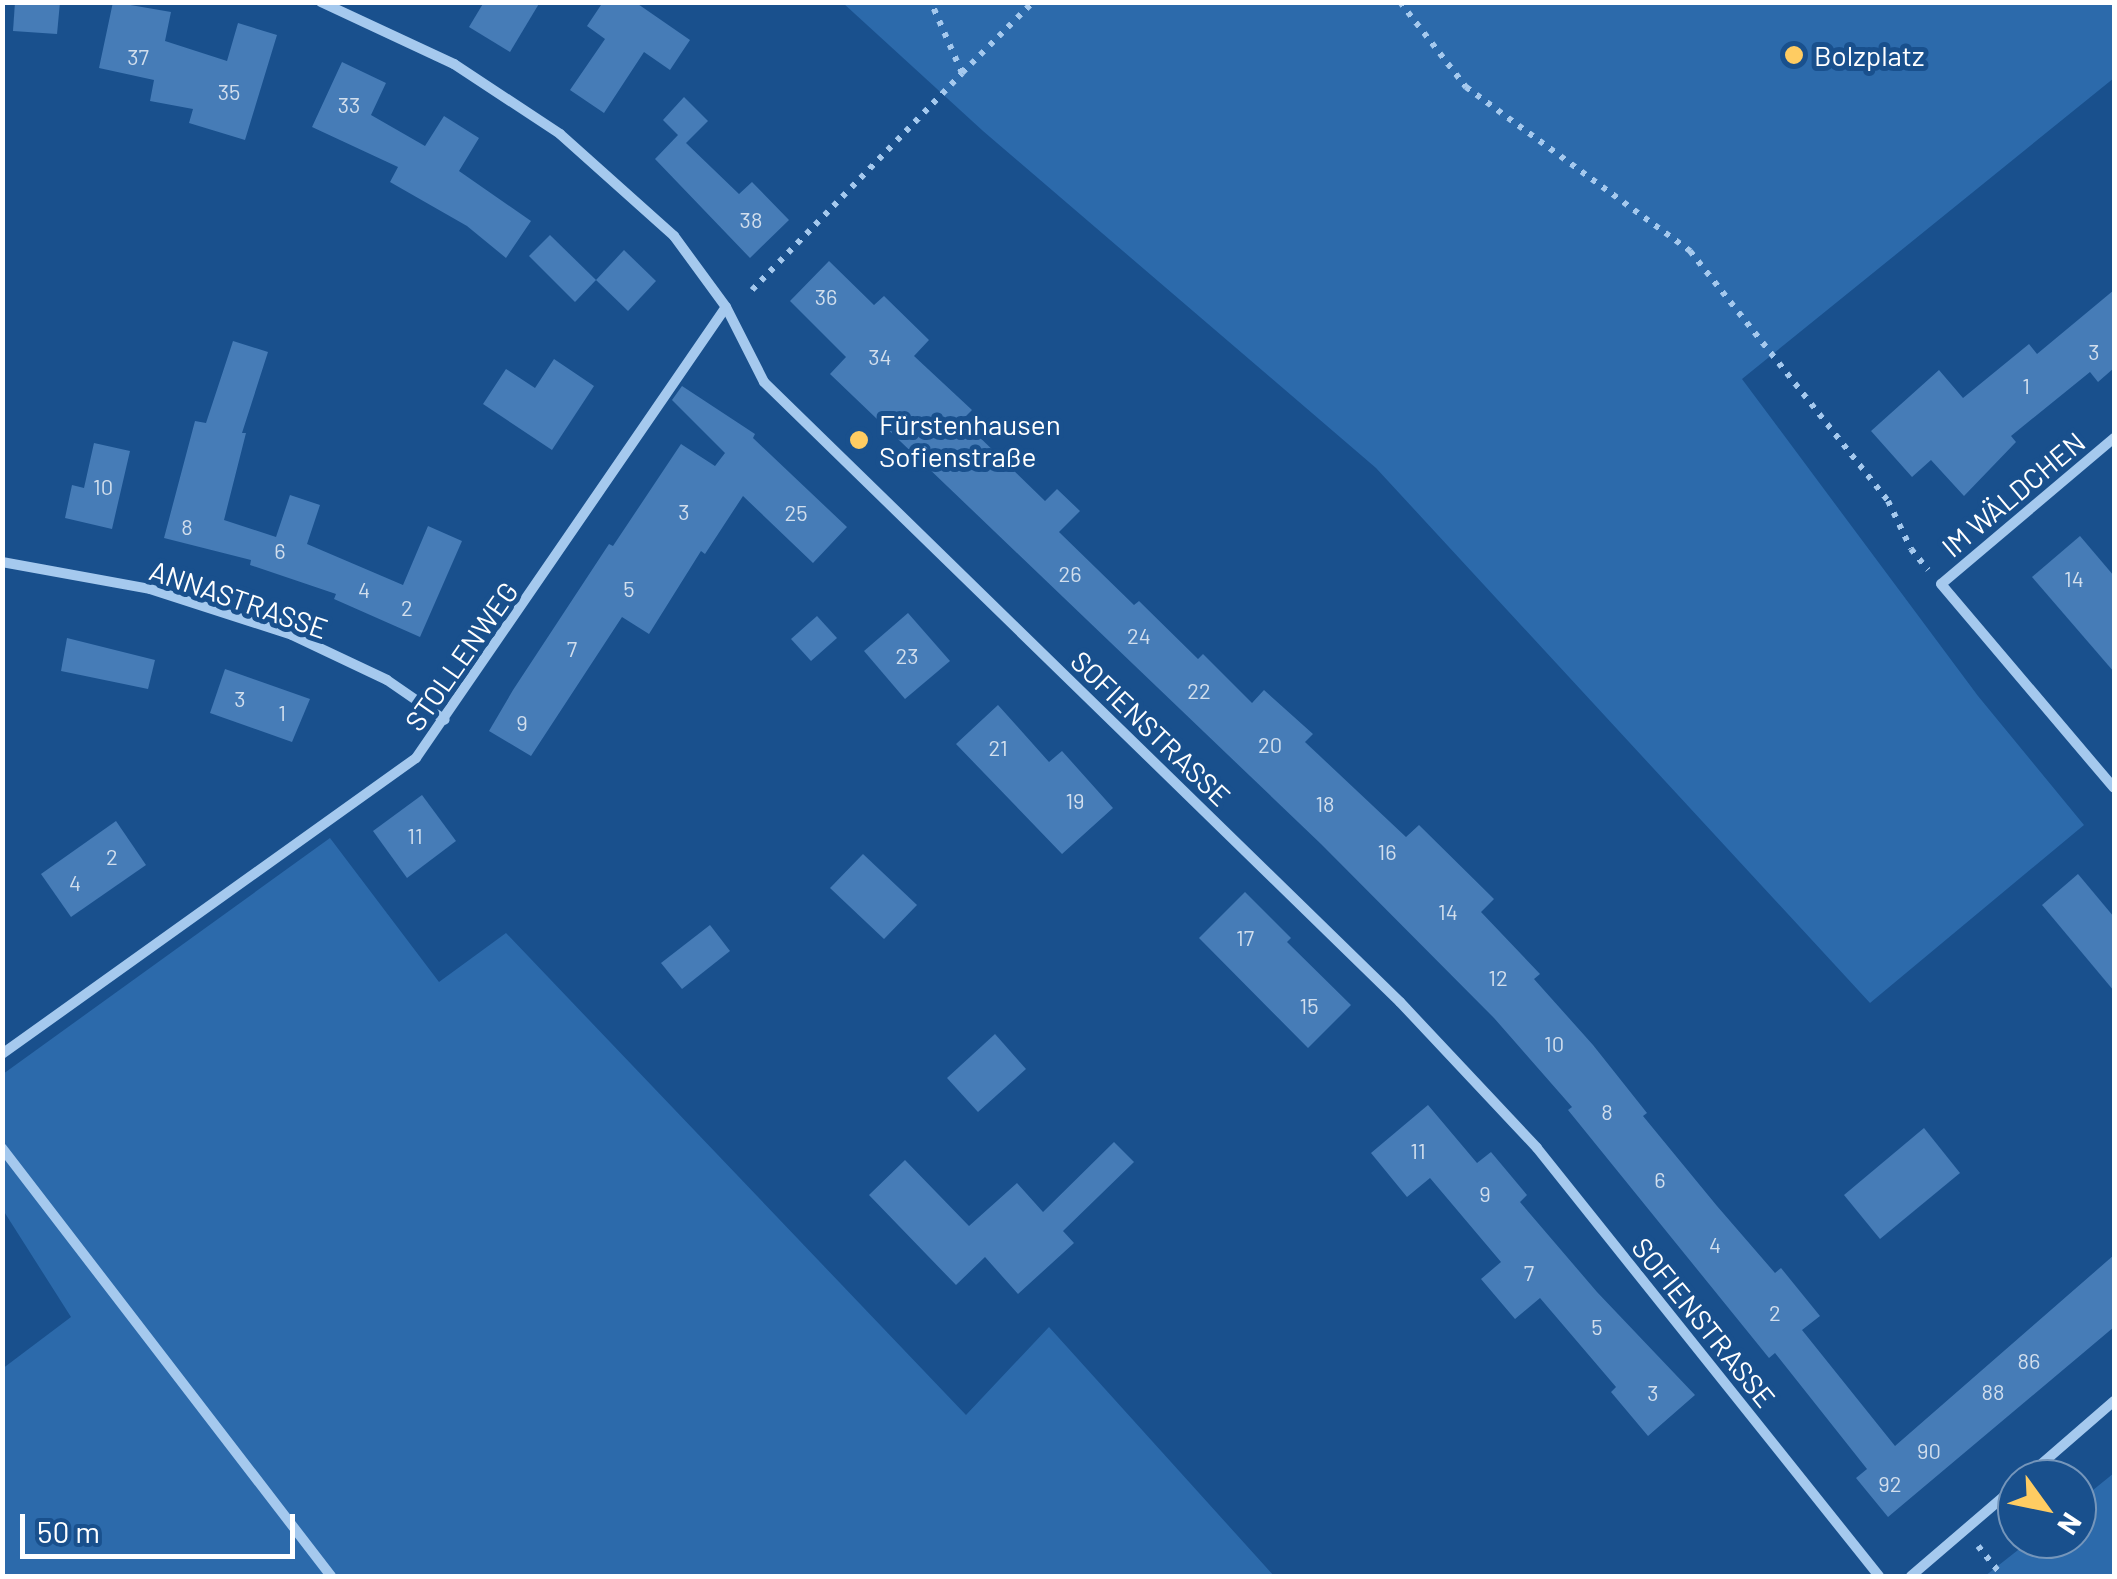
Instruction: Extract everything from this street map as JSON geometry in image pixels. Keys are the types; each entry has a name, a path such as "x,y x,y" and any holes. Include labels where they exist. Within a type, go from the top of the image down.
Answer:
{"street":[{"name":"SOFIENSTRASSE","path":"320,2 454,64 560,134 674,236 726,307 764,382 1400,1002 1537,1148 1879,1576"},
{"name":"STOLLENWEG","path":"2,1054 416,758 726,307"},
{"name":"IM WÄLDCHEN","path":"1940,584 2114,438"},
{"name":"ANNASTRASSE","path":"2,562 150,590 292,635 387,680 445,720"},
{"path":"1940,584 2114,788"},
{"path":"2,1148 331,1576"},
{"path":"2047,1459 2114,1401"},
{"path":"1911,1576 1997,1502"}],"path":[{"path":"931,2 962,74"},
{"path":"752,290 1034,2"},
{"path":"1400,2 1466,87 1690,252 1888,502 1911,549 1940,584"},
{"path":"1966,1529 2002,1576"}],"shaded area":[{"path":"843,3 2114,3 2114,78 1742,379 1978,696 2084,825 1870,1003 1376,468 983,131"},
{"path":"330,838 439,982 506,933 966,1415 1049,1327 1274,1576 3,1576 2,1369 71,1317 3,1210 3,1074"},
{"path":"2114,1473 2114,1576 1985,1576 2007,1559 2097,1559 2097,1487"}],"building":[{"path":"15,2 60,2 57,34 13,31"},
{"path":"113,2 171,12 165,41 227,61 238,23 277,35 245,140 189,123 193,109 150,101 154,80 99,68"},
{"path":"484,2 540,2 510,52 469,27"},
{"path":"603,2 635,2 690,40 670,70 644,52 604,113 570,90 605,39 587,26"},
{"path":"342,62 386,83 371,115 425,146 444,116 479,138 459,171 531,221 506,258 467,226 390,182 398,167 312,127"},
{"path":"684,97 708,121 686,143 739,194 752,182 789,220 750,258 655,159 678,135 663,120"},
{"path":"550,235 596,280 575,302 529,256"},
{"path":"624,250 656,281 628,311 596,280"},
{"path":"829,261 874,305 884,296 929,340 914,356 972,410 962,420 1045,501 1057,489 1080,511 1059,532 1134,605 1139,601 1198,659 1203,654 1252,703 1264,690 1313,734 1305,742 1406,837 1419,825 1494,899 1481,912 1540,974 1534,979 1593,1045 1647,1113 1643,1116 1717,1206 1775,1273 1781,1268 1820,1316 1802,1330 1895,1446 2114,1255 2114,1327 1888,1517 1856,1478 1867,1469 1775,1353 1769,1358 1568,1110 1572,1107 1494,1018 1321,844 830,374 846,357 790,301"},
{"path":"2114,290 2114,368 2098,382 2090,372 2011,436 2016,442 1964,496 1931,460 1912,477 1871,431 1939,370 1963,398 2029,344 2037,354"},
{"path":"233,341 268,352 242,433 246,433 224,520 276,537 290,495 320,505 307,544 403,585 428,526 462,541 420,637 334,599 336,594 250,565 251,560 164,538 195,421 206,423"},
{"path":"554,359 594,386 552,450 483,404 506,369 535,388"},
{"path":"682,386 755,434 753,438 847,527 813,563 743,496 705,554 701,551 649,634 622,617 531,756 489,731 513,690 609,544 613,546 681,444 715,466 725,453 672,400"},
{"path":"94,443 130,451 112,529 65,518 72,485 84,488"},
{"path":"2080,536 2114,576 2114,672 2032,577"},
{"path":"908,613 950,661 905,699 864,651"},
{"path":"817,616 837,638 811,661 791,639"},
{"path":"67,638 155,660 148,689 61,671"},
{"path":"225,669 310,699 292,742 210,713"},
{"path":"998,705 1049,762 1062,751 1113,808 1062,854 956,744"},
{"path":"422,795 456,841 407,878 373,831"},
{"path":"116,821 146,865 71,917 41,874"},
{"path":"863,854 917,905 884,939 830,888"},
{"path":"2078,874 2114,917 2114,991 2042,905"},
{"path":"1245,892 1291,938 1287,942 1351,1005 1308,1048 1199,938"},
{"path":"710,925 730,951 682,989 661,963"},
{"path":"995,1034 1026,1069 978,1112 947,1078"},
{"path":"1428,1105 1477,1163 1491,1152 1527,1195 1520,1202 1597,1292 1695,1395 1648,1436 1611,1392 1616,1387 1540,1298 1515,1319 1481,1279 1501,1262 1430,1178 1407,1197 1371,1153"},
{"path":"1924,1128 1960,1173 1880,1239 1844,1195"},
{"path":"1114,1142 1134,1162 1063,1231 1074,1243 1018,1294 985,1257 956,1285 869,1195 905,1160 969,1226 1017,1183 1043,1212"}],"place":[{"name":"Bolzplatz","path":"1794,55"},
{"name":"Fürstenhausen Sofienstraße","path":"859,440"}]}
